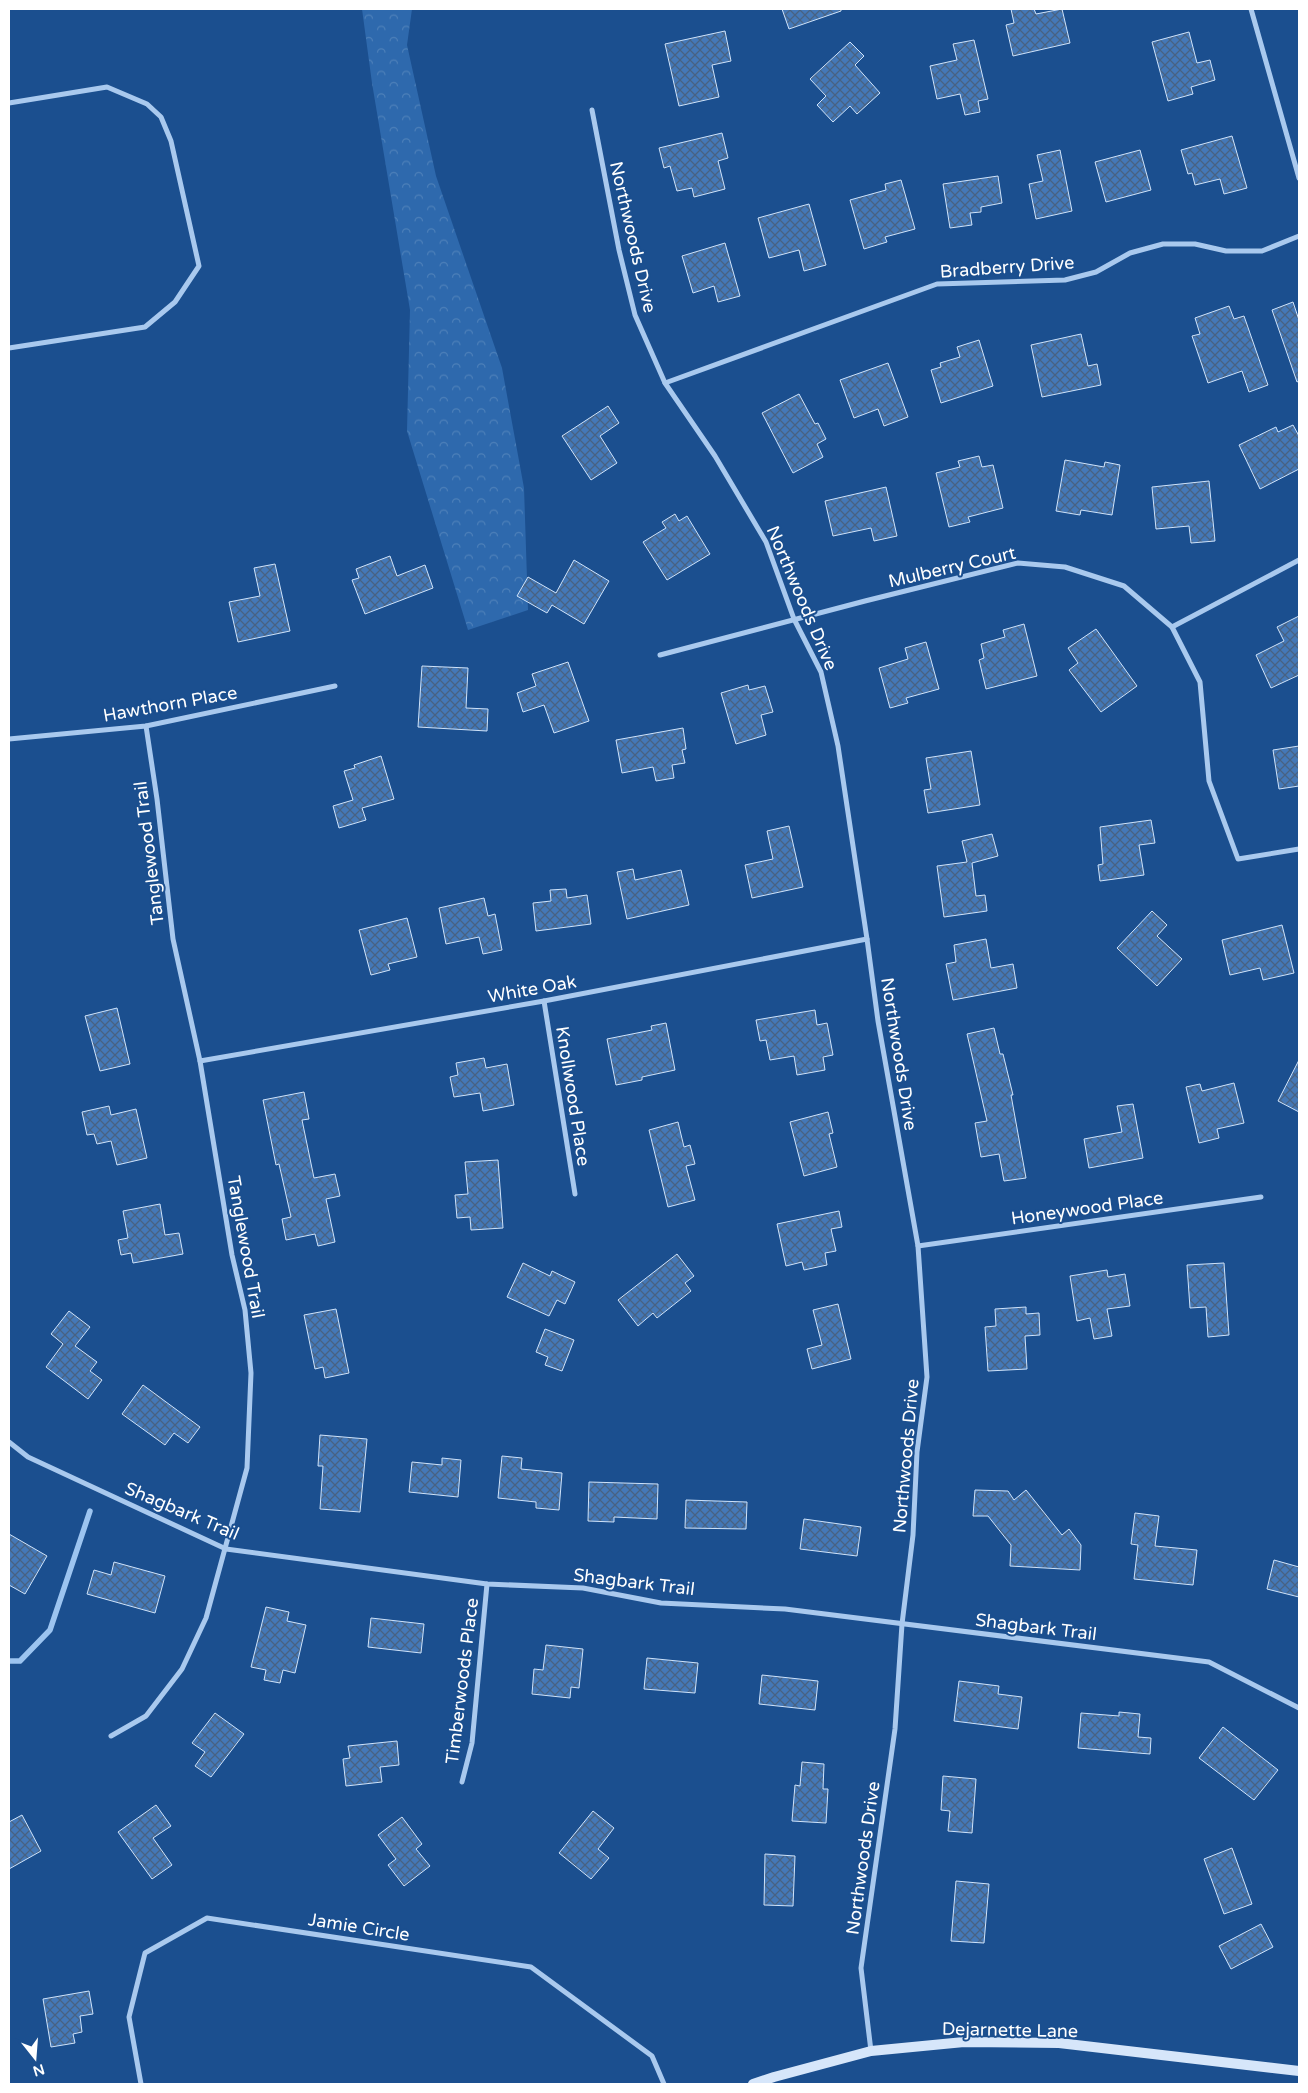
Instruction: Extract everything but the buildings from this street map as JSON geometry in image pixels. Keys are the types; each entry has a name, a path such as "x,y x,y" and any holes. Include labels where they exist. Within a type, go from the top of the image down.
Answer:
{"main road":[{"name":"Dejarnette Lane","path":"754,2084 871,2051 964,2042 1059,2043 1299,2071"}],"street":[{"path":"1250,9 1299,178"},
{"path":"9,103 107,87 147,104 161,117 171,141 199,266 175,302 145,327 9,348"},
{"name":"Northwoods Drive","path":"592,110 619,250 635,315 665,383 715,456 766,542 794,619 822,672 838,746 878,1021 918,1246 927,1376 917,1452 913,1535 902,1624 894,1729 861,1968 871,2051"},
{"name":"Bradberry Drive","path":"665,383 937,284 1065,280 1096,272 1130,253 1163,244 1195,244 1226,251 1262,251 1299,236"},
{"path":"1172,627 1299,560"},
{"name":"Mulberry Court","path":"660,655 794,619 1018,563 1064,567 1124,586 1172,627 1200,682 1209,781 1238,859 1299,849"},
{"name":"Hawthorn Place","path":"9,738 146,726 335,686"},
{"name":"Tanglewood Trail","path":"111,1736 146,1716 182,1668 206,1618 247,1468 251,1373 245,1310 232,1255 200,1061 173,939 157,799 146,726"},
{"name":"White Oak","path":"200,1061 544,1001 867,939"},
{"name":"Knollwood Place","path":"544,1001 575,1194"},
{"name":"Honeywood Place","path":"918,1246 1261,1197"},
{"name":"Shagbark Trail","path":"9,1442 28,1456 226,1549 487,1584 584,1588 661,1602 786,1609 1208,1662 1299,1708"},
{"name":"Timberwoods Place","path":"462,1782 472,1743 487,1584"},
{"name":"Jamie Circle","path":"141,2084 129,2017 145,1953 207,1918 531,1967 652,2056 664,2084"}],"green space":[{"path":"362,9 412,9 407,45 436,176 502,368 524,488 528,610 468,630 407,431 410,310 372,83"}],"waterway":[{"path":"9,1661 20,1661 50,1630 90,1511"}]}
